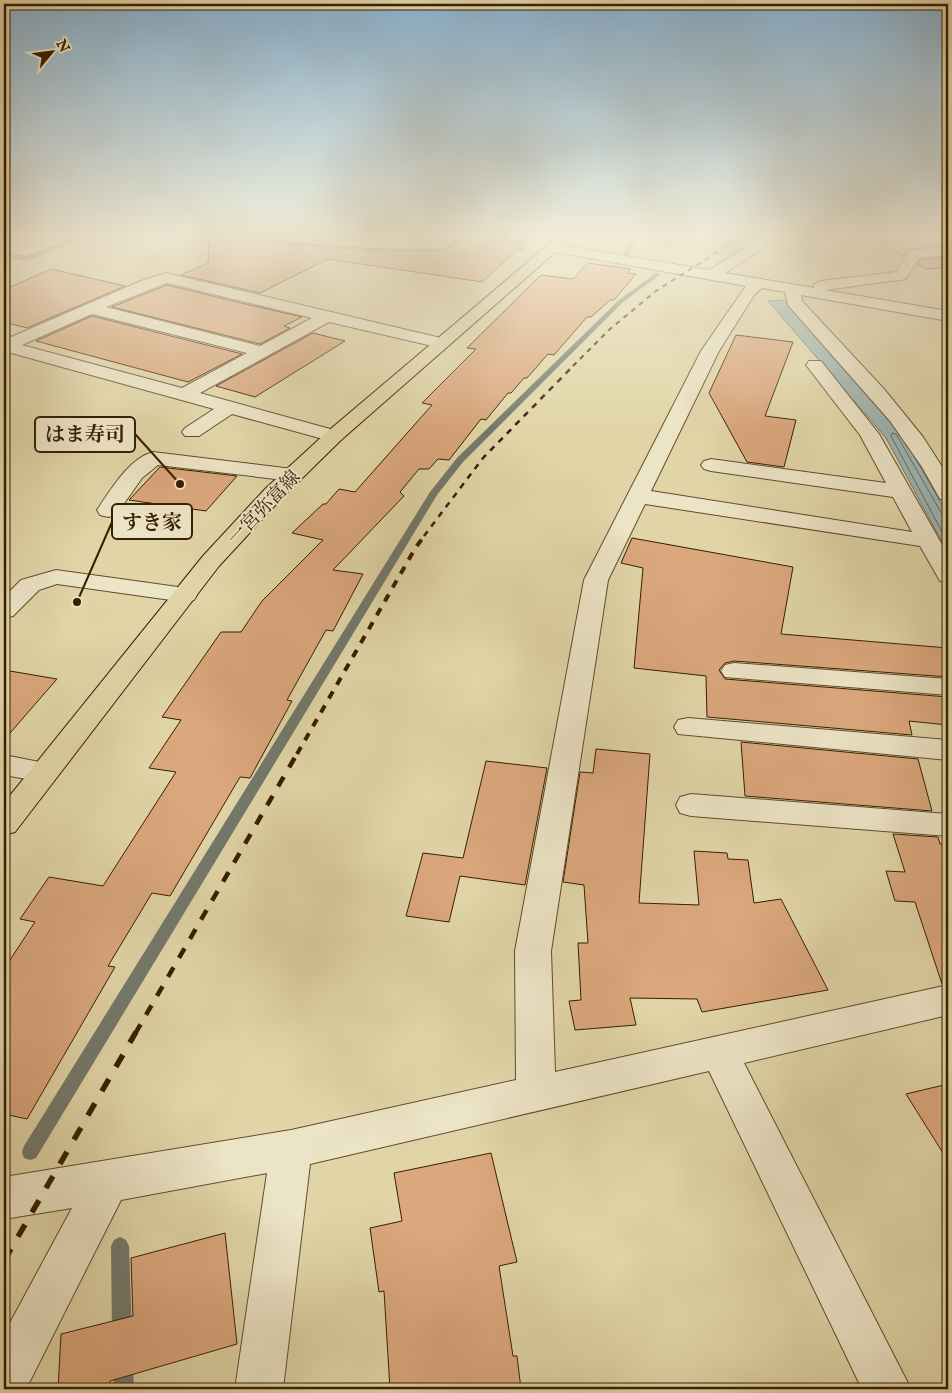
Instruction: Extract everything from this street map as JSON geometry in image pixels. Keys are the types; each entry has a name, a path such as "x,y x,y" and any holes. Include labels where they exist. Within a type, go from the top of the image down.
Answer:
{"main road":[{"name":"一宮弥富線","path":"4,824 218,554 293,475 334,436 490,299"}],"street":[{"path":"4,346 110,299"},
{"path":"255,299 441,343"},
{"path":"536,1093 533,951 596,580 710,351 743,299"},
{"path":"794,299 794,302 854,372 898,417 940,478 948,494"},
{"path":"850,299 948,316"},
{"path":"89,308 262,352"},
{"path":"183,395 327,316"},
{"path":"4,346 334,436"},
{"path":"854,372 821,371 869,434 948,576"},
{"path":"192,432 229,407"},
{"path":"108,510 136,474 153,458 293,475"},
{"path":"711,465 901,492"},
{"path":"638,496 929,541"},
{"path":"4,611 30,585 56,577 185,595"},
{"path":"734,671 948,687"},
{"path":"688,726 948,750"},
{"path":"4,765 44,772"},
{"path":"692,804 948,825"},
{"path":"4,1198 108,1182 291,1149 948,1000"},
{"path":"718,1051 887,1389"},
{"path":"259,1389 291,1149"},
{"path":"4,1382 108,1182"}],"water":[{"path":"784,300 899,430 948,515 948,553 886,438 768,301"}],"building":[{"path":"4,299 95,299 27,328 4,322"},
{"path":"132,299 225,299 302,317 284,326 290,328 260,344 112,307"},
{"path":"517,299 615,299 610,300 591,317 587,317 554,355 548,354 527,378 524,378 511,393 508,393 486,420 481,419 449,460 438,459 429,469 419,469 400,492 404,496 333,570 363,574 333,631 326,630 287,700 292,701 250,778 240,777 170,896 152,893 108,966 115,967 27,1119 4,1114 4,969 35,922 20,919 49,877 103,886 176,772 149,768 181,720 162,717 221,632 241,632 262,601 323,540 292,533 323,504 326,504 339,489 355,492 432,405 422,403 476,349 467,348"},
{"path":"92,316 242,354 188,382 36,341"},
{"path":"313,333 345,341 255,397 216,386"},
{"path":"736,335 793,342 765,416 796,420 784,467 747,462 709,393"},
{"path":"160,467 237,476 206,511 129,500"},
{"path":"632,538 793,567 781,634 948,648 948,677 734,661 725,663 719,670 725,679 948,697 948,725 909,721 912,735 707,717 706,676 634,668 643,568 621,563"},
{"path":"4,670 57,679 4,740"},
{"path":"741,742 918,759 932,811 745,796"},
{"path":"596,749 650,754 639,903 699,905 694,851 727,853 728,859 748,860 754,903 781,899 828,990 702,1012 697,999 630,998 636,1025 575,1030 569,1001 581,1000 578,943 588,943 584,885 563,882 580,772 593,773"},
{"path":"486,761 547,768 525,885 460,876 449,922 406,916 423,853 463,858"},
{"path":"893,834 938,837 940,844 948,844 948,983 942,984 915,902 895,901 886,871 905,872"},
{"path":"948,1084 948,1161 906,1094"},
{"path":"491,1153 517,1262 499,1266 513,1356 517,1356 521,1389 390,1389 384,1291 379,1292 370,1228 402,1221 394,1173"},
{"path":"225,1233 237,1344 110,1381 110,1389 58,1389 61,1334 133,1316 131,1258"}],"waterway":[{"path":"30,1152 433,494 460,460 624,299"},
{"path":"120,1246 122,1333"},
{"path":"123,1364 124,1389"}],"railway":[{"path":"574,365 610,329 646,299"},
{"path":"424,536 483,458 574,365"},
{"path":"297,754 416,547 425,535"},
{"path":"135,1034 298,752"},
{"path":"4,1261 136,1032"}],"place":[{"name":"はま寿司","path":"180,484"},
{"name":"すき家","path":"77,602"}]}
